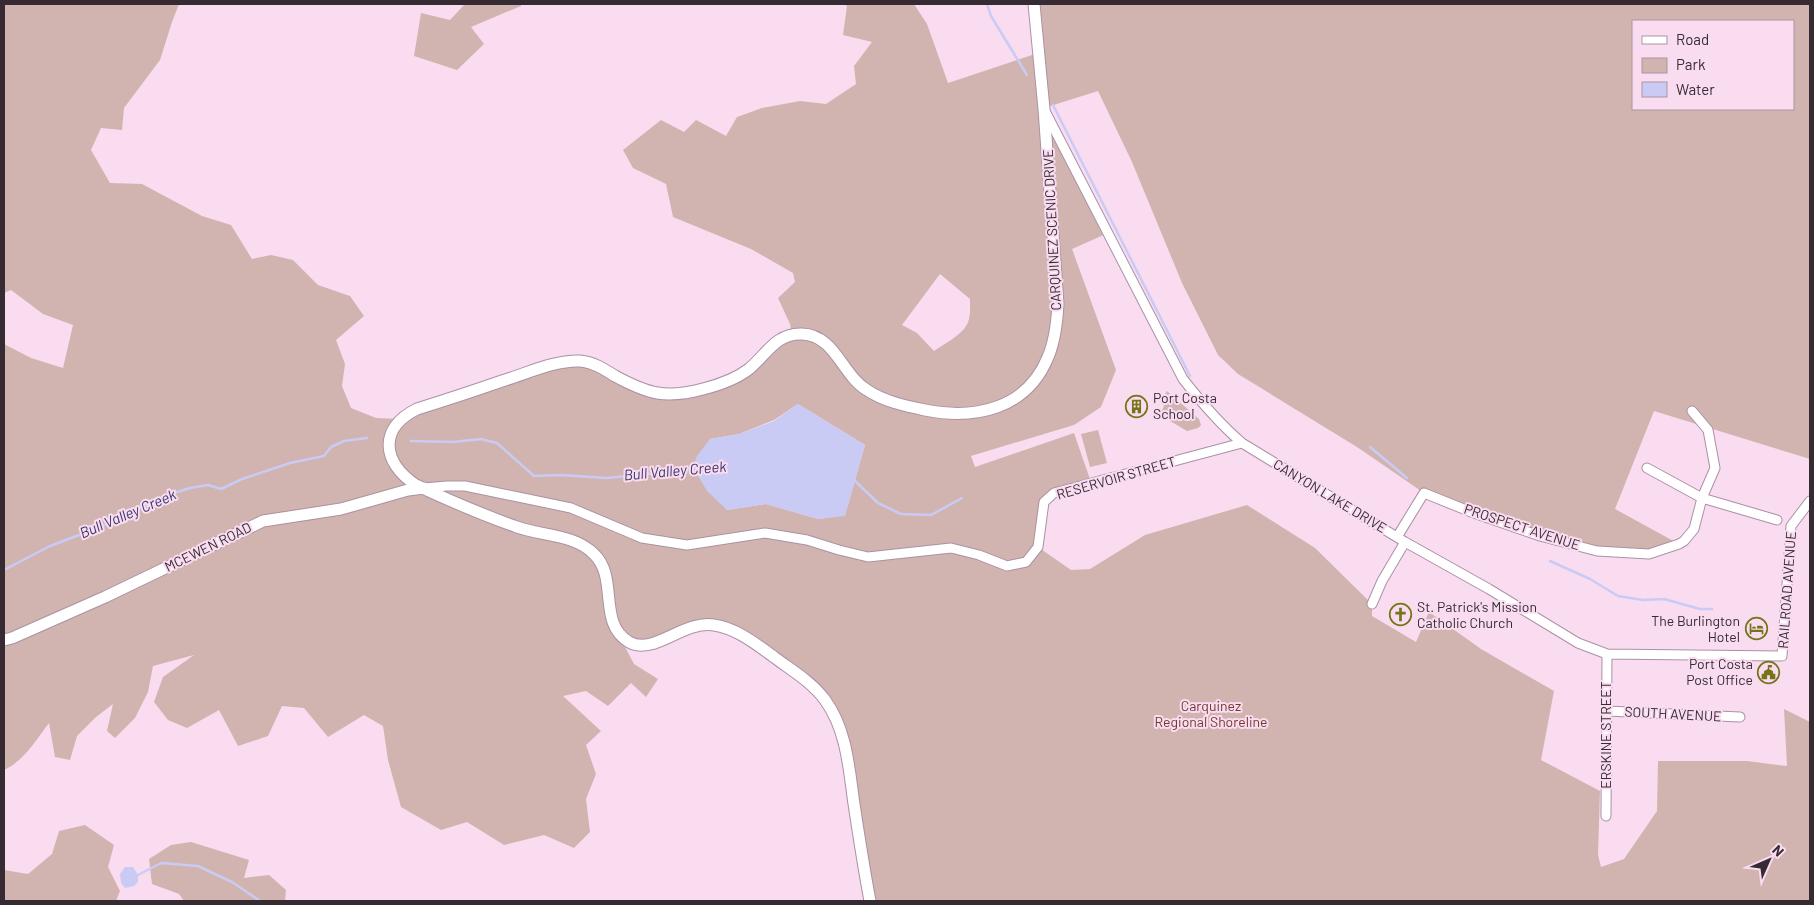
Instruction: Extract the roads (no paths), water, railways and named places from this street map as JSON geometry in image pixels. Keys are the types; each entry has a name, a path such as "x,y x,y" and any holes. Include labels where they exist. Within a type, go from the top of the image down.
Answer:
{"street":[{"name":"CARQUINEZ SCENIC DRIVE","path":"870,901 842,735 830,707 817,690 762,648 725,627 698,625 650,645 631,643 622,637 615,628 612,620 606,572 602,563 590,550 574,542 518,528 424,488 402,474 392,460 390,451 392,433 401,419 417,409 547,367 571,362 581,362 600,367 646,391 667,395 717,385 735,378 750,368 774,342 783,337 801,334 810,335 825,342 859,385 888,401 931,411 958,414 985,412 1011,401 1029,386 1043,368 1052,347 1057,319 1057,274 1034,4"},
{"name":"CANYON LAKE DRIVE","path":"1044,109 1183,379 1207,408 1242,443 1578,643 1607,654 1782,656"},
{"name":"PROSPECT AVENUE","path":"1372,604 1424,493 1540,536 1597,551 1649,554 1684,541 1694,529 1702,498 1714,468 1708,430 1692,411"},
{"name":"RESERVOIR STREET","path":"424,488 464,486 570,508 642,538 687,544 765,533 807,540 868,557 951,548 1007,566 1026,562 1038,547 1044,502 1054,493 1242,443"},
{"path":"1648,468 1702,498 1776,520"},
{"name":"MCEWEN ROAD","path":"4,640 105,597 263,521 341,508 408,490 424,488"},
{"name":"RAILROAD AVENUE","path":"1782,656 1791,526 1810,501"},
{"name":"ERSKINE STREET","path":"1606,816 1607,654"},
{"name":"SOUTH AVENUE","path":"1607,711 1740,717"}],"water":[{"path":"798,404 865,445 845,516 818,519 766,504 727,510 707,491 693,467 697,456 710,439 739,434 774,421"},
{"path":"125,867 133,867 138,875 138,882 134,886 125,888 121,883 120,874"}],"waterway":[{"path":"987,4 991,16 1027,75"},
{"path":"1053,105 1190,376"},
{"name":"Bull Valley Creek","path":"4,570 50,546 103,526 125,512 137,509 165,496 190,488 208,485 221,489 242,479 290,463 324,456 331,447 344,441 367,438"},
{"name":"Bull Valley Creek","path":"411,441 453,442 481,439 497,443 534,476 560,475 607,478 668,472 696,467"},
{"name":"Bull Valley Creek","path":"1370,447 1407,478"},
{"name":"Bull Valley Creek","path":"854,480 878,503 901,514 931,515 962,498"},
{"name":"Bull Valley Creek","path":"1550,561 1590,579 1618,596 1643,600 1664,599 1700,609 1712,609"},
{"path":"138,875 161,863 198,866 232,882 260,901"}],"place":[{"name":"Port Costa School","path":"1137,406"},
{"name":"St. Patrick's Mission Catholic Church","path":"1401,615"},
{"name":"The Burlington Hotel","path":"1756,629"},
{"name":"Port Costa Post Office","path":"1769,672"}],"park label":[{"name":"Carquinez Regional Shoreline","path":"1211,714"}]}
